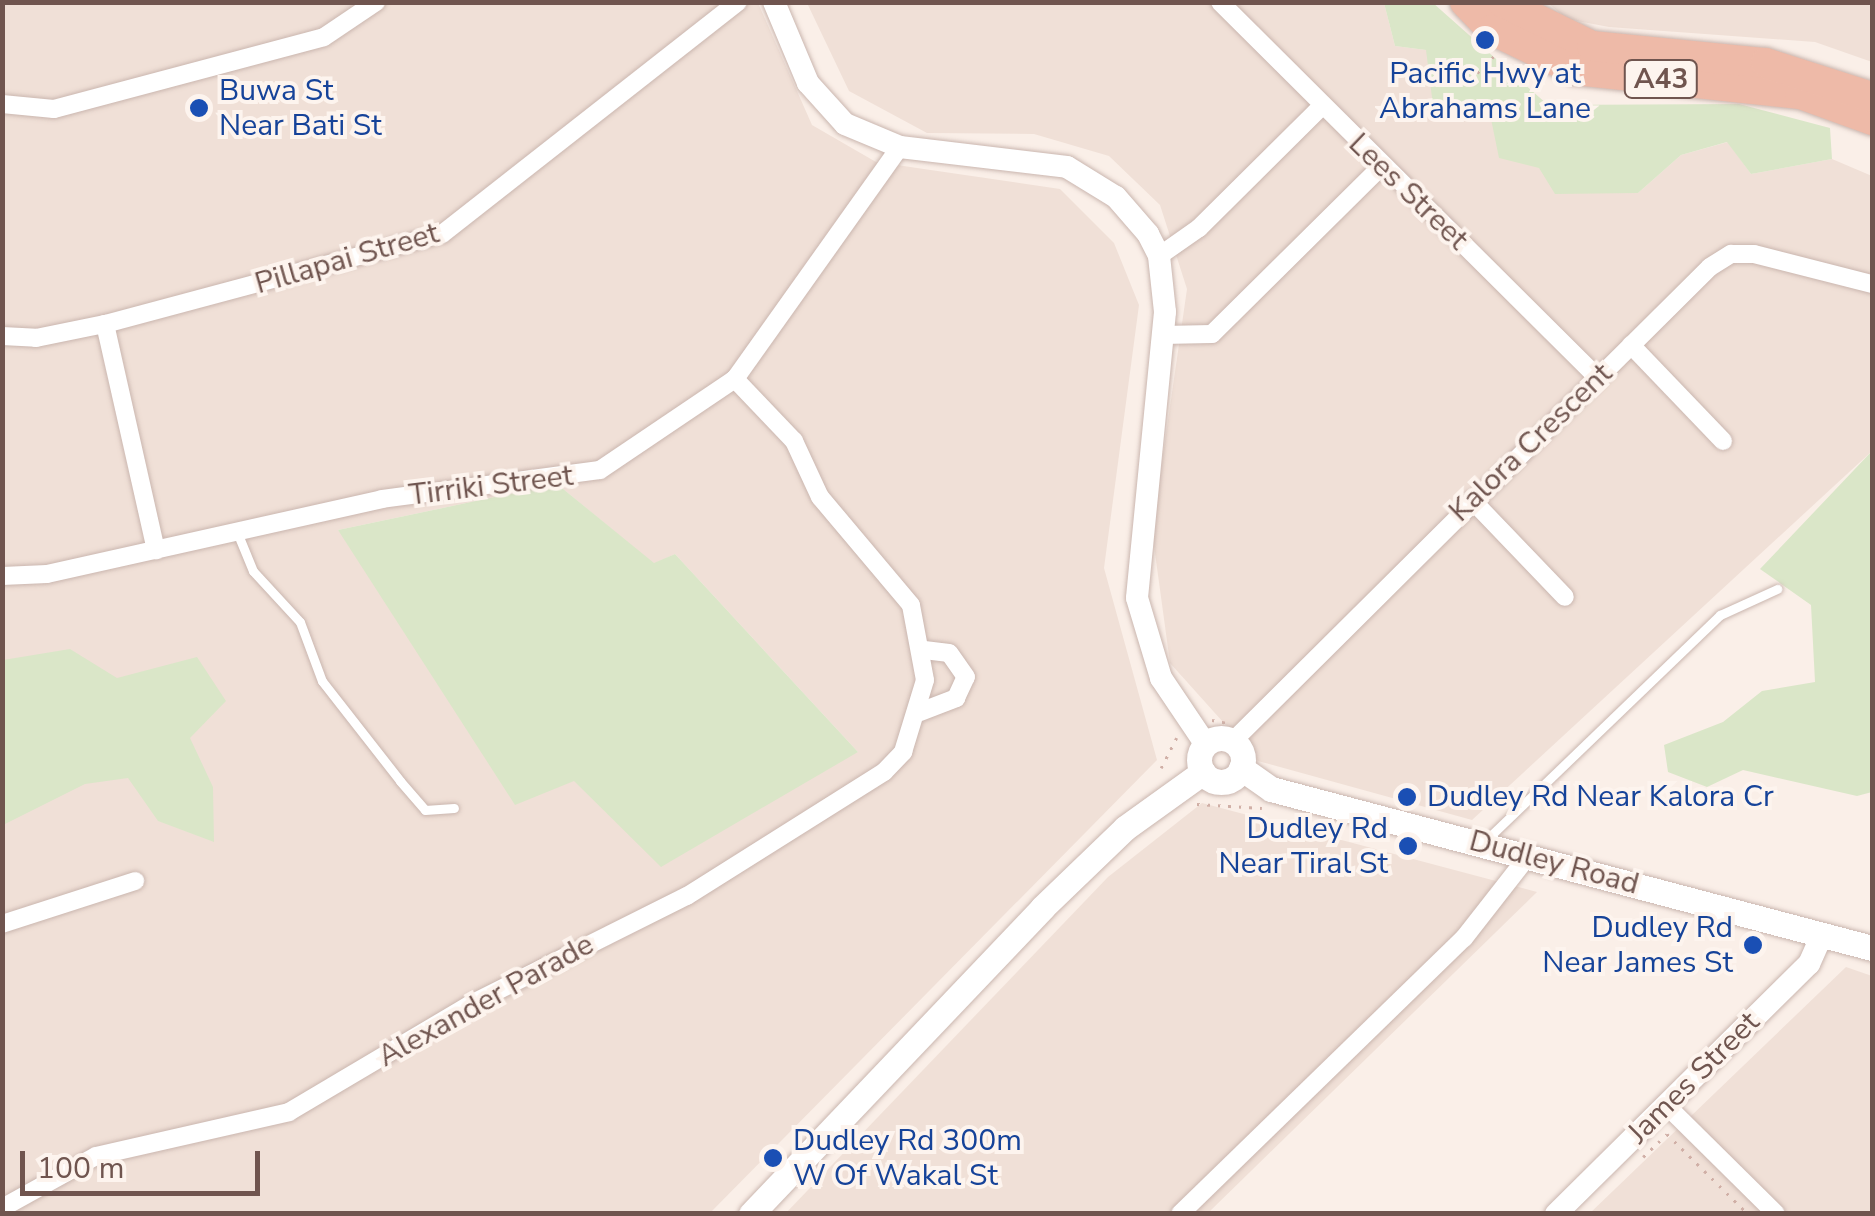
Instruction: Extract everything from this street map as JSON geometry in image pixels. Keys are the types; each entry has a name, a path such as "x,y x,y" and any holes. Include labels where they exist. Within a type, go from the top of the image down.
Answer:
{"highway":[{"name":"A43","path":"1465,2 1492,30 1574,70 1800,94 1872,120"},
{"name":"A43","path":"1502,2 1550,32 1618,52 1780,65 1872,96"}],"main road":[{"path":"752,1214 1042,908 1125,828 1203,772 1206,745 1230,732 1242,768 1220,782 1203,772"},
{"name":"Dudley Road","path":"1242,768 1271,789 1872,948"}],"street":[{"path":"2,104 54,109 324,38 376,2"},
{"name":"Pillapai Street","path":"2,336 36,338 106,324 442,234 738,2"},
{"path":"774,2 819,97 845,124 900,147 1068,167 1134,214 1159,256 1162,335 1137,598 1162,678 1206,745"},
{"name":"Lees Street","path":"1220,2 1321,107 1598,378"},
{"path":"1159,256 1199,228 1321,107"},
{"name":"Tirriki Street","path":"2,576 156,550 382,499 588,474 711,402 735,379 900,147"},
{"path":"1162,335 1212,334 1382,166"},
{"name":"Kalora Crescent","path":"1230,732 1730,254 1872,284"},
{"path":"106,324 156,550"},
{"path":"1631,345 1723,441"},
{"name":"Alexander Parade","path":"2,1208 96,1156 289,1112 504,986 687,896 853,792 902,752 920,712 924,650 900,590 830,511 794,440 735,379"},
{"path":"1472,500 1566,597"},
{"path":"920,712 956,698 966,677 949,654 924,650"},
{"path":"1180,1214 1464,938 1528,856"},
{"path":"2,924 135,881"},
{"name":"James Street","path":"1556,1214 1810,964 1822,935"},
{"path":"1667,1106 1776,1214"}],"lane":[{"path":"1533,2 1550,32"},
{"path":"236,530 253,572 300,622 322,681 426,810 454,808"},
{"path":"1482,843 1720,615 1777,589"}],"path":[{"path":"1478,73 1494,55"},
{"path":"1207,716 1230,732"},
{"path":"1161,768 1176,738"},
{"path":"1187,806 1216,799 1267,810"},
{"path":"1668,1134 1748,1214"}],"shaded area":[{"path":"2,3 758,3 812,125 876,162 1060,189 1114,243 1139,305 1104,568 1157,760 710,1213 3,1213","holes":["557,484 654,564 675,554 858,752 574,781 338,530"]},
{"path":"807,3 1384,3 1395,46 1426,50 1492,119 1638,193 1681,155 1728,142 1751,174 1832,159 1872,176 1872,451 1472,820 1258,761 1170,663 1152,531 1187,289 1160,205 1109,156 1034,134 927,133 849,91"},
{"path":"1548,3 1872,3 1872,62 1815,42 1609,27 1567,19"},
{"path":"1202,803 1537,892 1208,1213 785,1214 1108,877"},
{"path":"1846,967 1872,976 1872,1213 1589,1214"}],"green space":[{"path":"1384,3 1433,3 1548,105 1739,104 1830,128 1832,159 1751,174 1727,142 1681,155 1638,193 1555,194 1539,168 1499,158 1491,119 1435,121 1426,50 1395,46"},
{"path":"1872,451 1872,792 1857,796 1743,770 1707,787 1668,772 1664,745 1723,722 1762,691 1815,682 1811,605 1760,569"},
{"path":"557,484 654,563 675,554 858,752 661,867 574,781 515,805 338,530"},
{"path":"70,649 117,678 197,657 226,701 190,738 213,787 214,842 158,821 128,778 85,784 3,825 3,660"}],"place":[{"name":"Pacific Hwy at Abrahams Lane","path":"1485,40"},
{"name":"Buwa St Near Bati St","path":"199,108"},
{"name":"Dudley Rd Near Kalora Cr","path":"1407,797"},
{"name":"Dudley Rd Near Tiral St","path":"1408,846"},
{"name":"Dudley Rd Near James St","path":"1753,945"},
{"name":"Dudley Rd 300m W Of Wakal St","path":"773,1158"}]}
